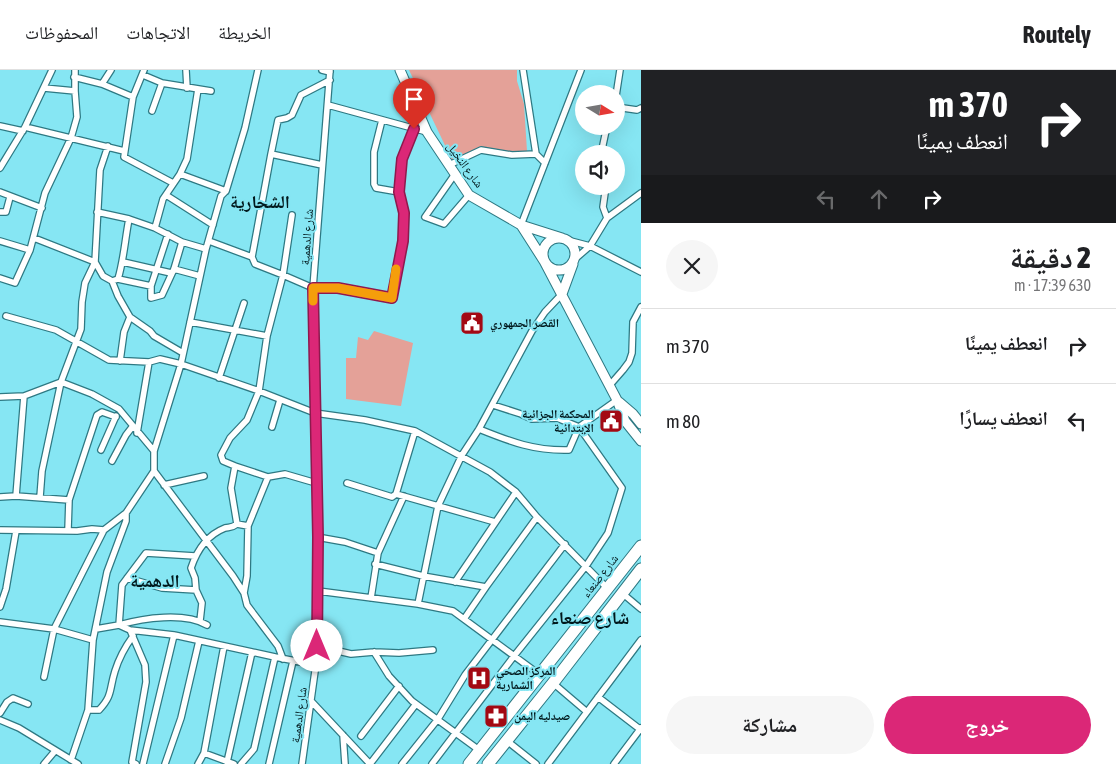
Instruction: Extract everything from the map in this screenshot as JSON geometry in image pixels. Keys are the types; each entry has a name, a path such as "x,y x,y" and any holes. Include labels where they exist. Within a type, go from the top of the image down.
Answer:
{"highway":[{"name":"شارع صنعاء","path":"469,764 641,546"},
{"path":"488,764 641,569"},
{"path":"530,687 532,696 536,699 541,698"},
{"path":"514,706 524,709 525,718"}],"street":[{"path":"0,168 24,129 52,70"},
{"path":"0,278 15,283 34,238 45,193 71,138 77,116 75,70"},
{"path":"102,84 111,70"},
{"path":"186,70 187,88"},
{"path":"44,677 54,629 104,530 126,513 154,471 154,451 181,364 206,250 221,196 226,191 245,128 258,70"},
{"path":"322,70 330,71"},
{"name":"شارع النخيل","path":"400,70 426,132 469,195 521,225 565,239"},
{"path":"523,70 536,154 545,164"},
{"path":"581,70 521,225 562,294 617,400 625,421 641,442"},
{"path":"618,85 620,70"},
{"name":"شارع الدهمية","path":"302,764 317,646 318,537 313,288 330,71"},
{"path":"173,183 124,157 133,97 143,72 162,83 211,91"},
{"path":"74,77 102,84 133,97"},
{"path":"330,80 301,95 292,115 278,120 252,257 255,264 313,288 338,288 392,298 403,241 404,213 399,192 402,159 414,129"},
{"path":"152,111 162,83"},
{"path":"44,88 75,91"},
{"path":"155,228 163,199 180,174 187,159 198,90"},
{"path":"328,105 426,132"},
{"path":"625,108 637,110 641,108"},
{"path":"382,120 374,152 374,184 376,188 399,192"},
{"path":"0,126 71,138 124,151"},
{"path":"40,498 42,471 61,382 81,329 85,283 95,262 100,170 108,146"},
{"path":"449,165 481,150 512,155 536,154"},
{"path":"271,154 322,165"},
{"path":"180,174 226,191"},
{"path":"455,174 425,218 444,224 469,195"},
{"path":"0,192 42,208"},
{"path":"641,193 607,218 590,246 570,267 558,271 553,269 544,261 543,251 552,239 565,239 590,246 641,272"},
{"path":"166,195 213,225"},
{"path":"605,195 603,207 607,218"},
{"path":"0,212 6,212 10,197"},
{"path":"97,212 129,219 155,228 182,242 206,250"},
{"path":"292,214 283,275 267,336 259,391 247,420 230,438 221,455 223,461 268,477 285,474 316,483"},
{"path":"129,219 124,244 124,262 115,280 118,296 130,318 150,331 154,336 183,353"},
{"path":"168,234 151,286 151,298 162,295 182,242"},
{"path":"34,238 95,262 103,276 151,286"},
{"path":"418,604 438,506 462,455 493,406 532,331 545,312 562,294 574,261 575,248 565,239"},
{"path":"0,241 30,250"},
{"path":"209,241 252,257"},
{"path":"124,262 200,276"},
{"path":"219,378 244,303"},
{"path":"609,386 629,362 632,353 633,322 641,307"},
{"path":"6,316 56,330 109,360 149,362 160,360 181,364 315,413 365,420 415,431 462,455 490,472 516,492 537,517 608,589"},
{"path":"120,361 124,332 130,318"},
{"path":"190,322 267,336"},
{"path":"137,433 149,362"},
{"path":"0,397 24,396 61,382 92,394 119,409 137,433 154,451"},
{"path":"16,496 24,396"},
{"path":"272,427 280,400"},
{"path":"617,400 641,424"},
{"path":"479,429 513,443 549,450 569,450 579,427 617,400"},
{"path":"432,764 514,656 586,566 608,534 622,488 579,427 557,418 532,419 493,406"},
{"path":"101,450 119,409"},
{"path":"68,530 69,500 97,415 102,412 116,417"},
{"path":"112,461 133,426"},
{"path":"396,494 415,431"},
{"path":"235,466 230,488 236,524"},
{"path":"154,471 244,593 247,605 278,646 283,659"},
{"path":"164,485 204,476"},
{"path":"244,593 247,576 248,526 268,477"},
{"path":"347,484 392,497 396,494 404,496 495,522"},
{"path":"456,582 516,492"},
{"path":"0,497 16,496 69,500"},
{"path":"371,598 378,553 404,496"},
{"path":"71,760 88,710 93,640 107,572 126,521 126,513"},
{"path":"464,619 537,517"},
{"path":"236,524 248,526"},
{"path":"200,621 202,604 196,590 195,578 191,568 195,556 206,540 213,534 224,528 232,528 236,524"},
{"path":"0,531 104,530"},
{"path":"0,607 16,531"},
{"path":"318,537 346,542 378,553"},
{"path":"402,764 438,719 465,675 565,544"},
{"path":"119,625 122,585 146,553 195,556"},
{"path":"375,564 423,576 486,587"},
{"path":"127,578 162,588 196,590"},
{"path":"318,592 418,604 453,611 540,674"},
{"path":"622,593 641,609"},
{"path":"96,629 167,617 200,621 207,625"},
{"path":"0,622 54,629 93,640"},
{"path":"119,625 132,633 174,635 316,665"},
{"path":"88,710 99,710 111,694 115,669 132,633"},
{"path":"132,633 145,665 146,682 132,762 136,764"},
{"path":"142,764 174,635"},
{"path":"165,764 181,718 199,640"},
{"path":"548,764 641,640"},
{"path":"198,764 204,753 224,646"},
{"path":"317,646 351,654 433,650"},
{"path":"227,762 252,652"},
{"path":"374,652 389,676 416,704 480,750"},
{"path":"241,764 254,749 275,657"},
{"path":"270,764 293,661"},
{"path":"553,683 587,712"},
{"path":"361,736 399,686"},
{"path":"598,697 641,729 614,764"},
{"path":"0,713 7,702 13,698 28,704"},
{"path":"311,702 370,764 416,704"},
{"path":"0,720 19,728 78,764"},
{"path":"343,735 345,764"},
{"path":"507,741 536,764"},
{"path":"44,764 55,751"},
{"path":"204,753 234,764"}],"shaded area":[{"path":"409,70 517,70 517,81 524,104 527,151 520,158 482,150 452,160"},
{"path":"374,331 413,343 401,406 346,399 346,358 356,358 358,337 368,340"}],"slow traffic":[{"path":"313,301 313,288 338,288 392,298 396,269"}],"place":[{"name":"القصر الجمهوري","path":"472,323"},
{"name":"المحكمة الجزائية الإبتدائية","path":"611,421"},
{"name":"المركز الصحي الشمارية","path":"479,678"},
{"name":"صيدليه اليمن","path":"496,716"}],"district":[{"name":"الشحارية","path":"260,201"},
{"name":"الدهمية","path":"155,580"},
{"name":"شارع صنعاء","path":"590,617"}],"route":[{"path":"317,646 318,537 313,288 338,288 392,298 403,241 404,213 399,192 402,159 414,129"}]}
